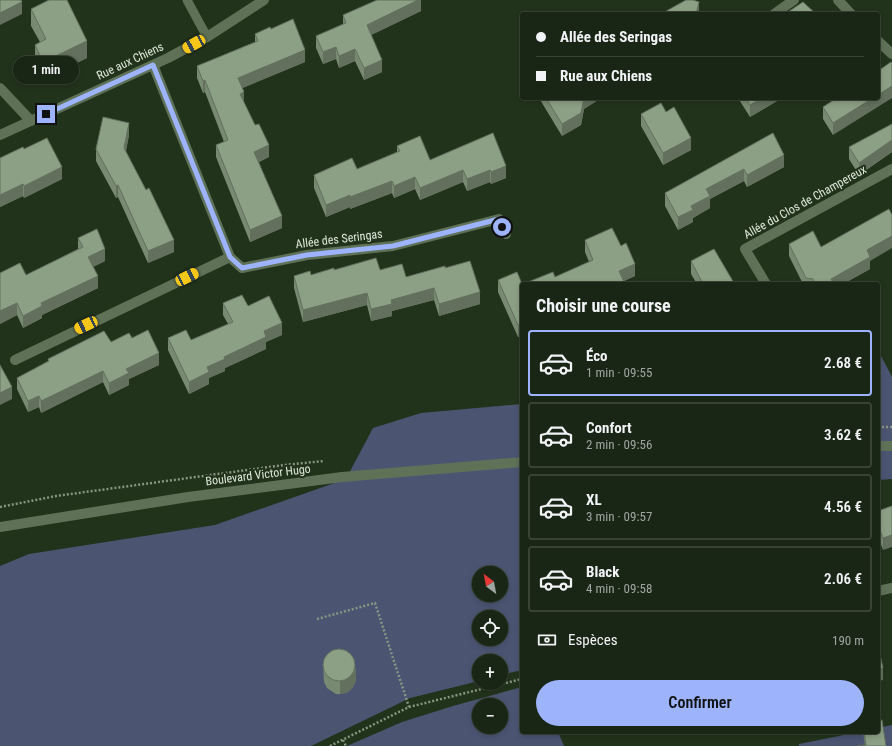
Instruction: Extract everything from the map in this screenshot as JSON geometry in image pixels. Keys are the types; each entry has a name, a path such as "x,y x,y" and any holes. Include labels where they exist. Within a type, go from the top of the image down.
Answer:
{"street":[{"name":"Rue aux Chiens","path":"0,135 168,58 207,37 264,0"},
{"path":"777,12 794,0"},
{"path":"838,0 849,12"},
{"path":"880,43 892,54"},
{"path":"15,360 230,257 153,65"},
{"path":"0,88 31,121"},
{"name":"Allée du Clos de Champereux","path":"765,282 745,249 892,169"},
{"name":"Allée des Seringas","path":"230,257 242,268 307,255 393,246 499,219 506,234"},
{"path":"880,446 892,446"},
{"name":"Boulevard Victor Hugo","path":"0,527 188,497 327,479 520,462"},
{"path":"880,591 892,588"}],"lane":[{"path":"187,0 207,37"}],"path":[{"path":"880,427 892,427"},
{"path":"317,619 375,603 409,707"},
{"path":"330,746 409,707 520,679"},
{"path":"343,740 346,746"}],"shaded area":[{"path":"880,354 892,377 892,479 880,480"},
{"path":"520,404 520,670 508,673 508,654 472,654 472,683 410,698 311,746 0,746 0,566 29,554 215,525 346,479 373,428 421,413"},
{"path":"520,688 520,734 559,734 564,746 347,746 402,722 472,701 472,734 508,734 508,698 482,698"},
{"path":"892,725 892,746 799,746 799,744 849,734 880,734 880,728"}],"building":[{"path":"0,0 21,0 22,2 0,13"},
{"path":"49,0 67,0 87,41 43,62 35,45 46,39 31,9"},
{"path":"377,0 418,0 367,25 382,60 364,68 355,49 339,56 336,47 323,52 316,36 346,23 343,15"},
{"path":"686,0 699,2 696,12 665,12"},
{"path":"803,2 814,12 788,12"},
{"path":"293,19 305,50 238,78 244,92 240,94 255,125 259,124 269,145 254,152 282,216 250,230 216,145 228,140 205,80 203,81 197,66 258,41 255,34 270,27 271,29"},
{"path":"891,62 892,63 892,86 880,94 880,70"},
{"path":"547,100 584,100 581,113 562,124"},
{"path":"747,100 759,100 750,105"},
{"path":"834,100 870,100 833,123 823,107"},
{"path":"661,103 666,112 674,107 691,138 663,153 641,114"},
{"path":"103,117 129,123 124,148 146,190 149,188 174,240 148,251 118,185 116,186 96,149"},
{"path":"892,124 892,140 859,163 849,147"},
{"path":"493,133 506,166 491,172 490,170 467,179 463,170 420,188 415,177 394,186 392,181 326,205 314,175 352,158 357,169 400,151 397,146 420,136 430,160"},
{"path":"773,133 784,155 747,175 744,169 706,189 710,196 691,206 693,210 678,217 665,193"},
{"path":"47,138 62,167 24,186 23,184 0,195 0,158"},
{"path":"889,209 892,215 892,236 867,250 870,257 831,279 833,282 814,282 813,279 806,278 789,244 813,231 821,247"},
{"path":"612,228 621,246 626,243 635,264 619,271 624,282 528,282 553,272 555,277 593,260 585,240"},
{"path":"97,229 105,249 88,257 98,276 41,303 42,306 23,316 17,303 0,311 0,273 20,263 26,275 83,247 78,238"},
{"path":"714,249 733,282 702,282 691,261"},
{"path":"376,258 380,270 402,264 406,277 445,266 445,268 470,261 480,292 439,304 434,288 391,300 392,304 371,309 367,293 303,310 294,276 310,271 311,275 334,268 334,270"},
{"path":"517,272 521,282 520,324 518,325 498,280"},
{"path":"242,295 248,306 269,296 282,323 264,331 266,337 224,357 225,359 207,367 209,372 189,382 168,338 186,330 191,340 233,322 223,303"},
{"path":"148,330 159,353 126,369 129,373 109,383 103,371 41,401 39,396 28,401 17,378 49,361 48,359 104,331 111,342 129,333 132,338"},
{"path":"0,365 12,387 0,393"},
{"path":"892,506 892,535 883,538 880,530 880,510"},
{"path":"336,649 342,649 351,653 355,665 351,677 342,681 336,681 327,677 323,668 323,662 327,653"},
{"path":"880,655 883,668 880,669"},
{"path":"880,720 882,720 886,746 857,746 866,745 864,734 880,734"}],"route":[{"path":"46,114 153,65 230,257 242,268 307,255 393,246 499,219 502,227"}]}
